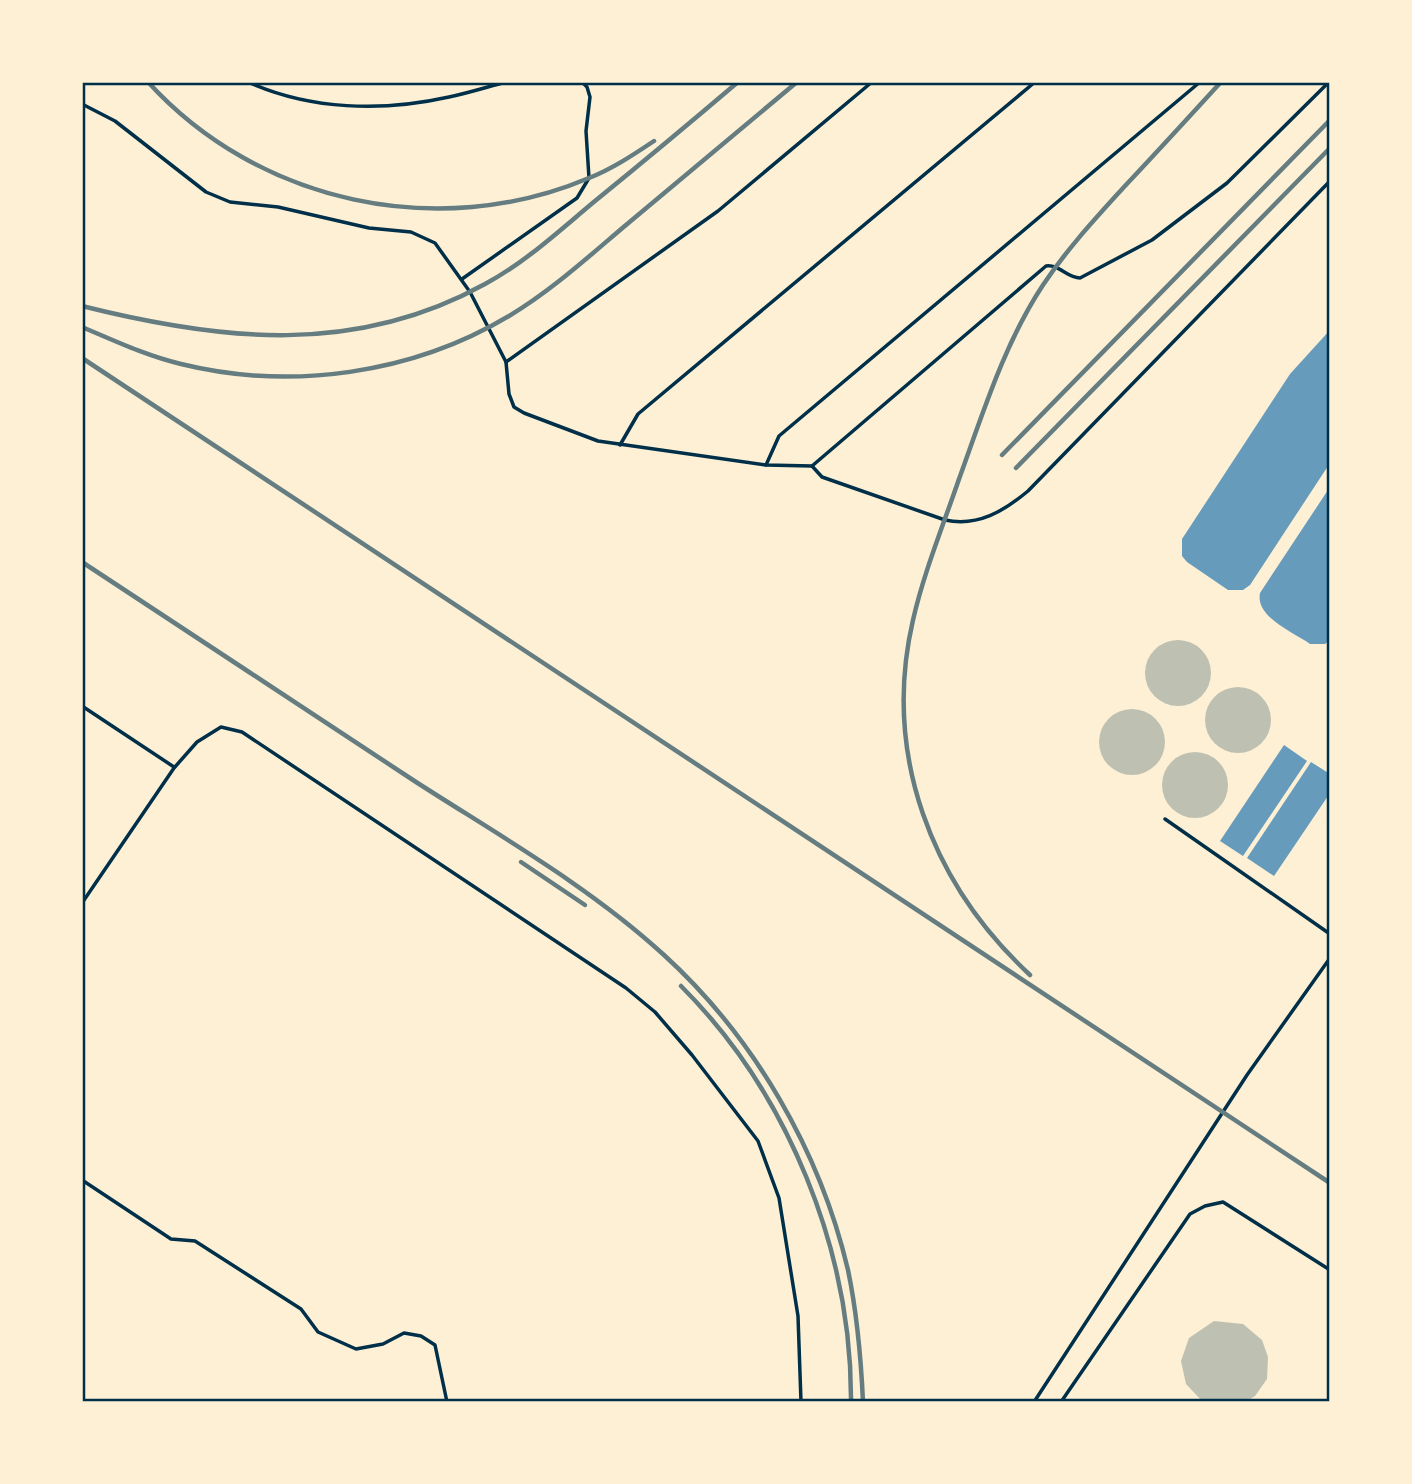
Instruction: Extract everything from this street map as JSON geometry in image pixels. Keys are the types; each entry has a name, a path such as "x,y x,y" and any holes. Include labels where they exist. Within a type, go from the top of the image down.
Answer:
{"lane":[{"path":"248,82 301,101 374,106 450,97 506,82"},
{"path":"462,279 577,198 586,186 589,162 586,131 590,97 582,82"},
{"path":"506,362 718,211 872,82"},
{"path":"620,444 638,414 1035,82"},
{"path":"766,465 779,436 1199,82"},
{"path":"82,104 115,121 206,192 230,202 278,207 369,229 411,232 435,243 462,279 506,362 509,394 514,407 524,413 598,441 766,465 812,466 1046,266 1053,266 1071,277 1080,278 1152,240 1227,183 1329,82"},
{"path":"812,466 822,477 945,520 974,521 1000,512 1028,491 1330,181"},
{"path":"82,706 174,768"},
{"path":"82,903 174,768 197,742 221,727 242,732 626,988 655,1012 758,1141 779,1198 798,1316 801,1402"},
{"path":"1165,819 1330,934"},
{"path":"1034,1402 1247,1075 1330,958"},
{"path":"82,1180 170,1239 195,1241 301,1309 318,1332 356,1349 383,1344 404,1334 421,1336 435,1345 447,1402"},
{"path":"1061,1402 1190,1214 1205,1206 1223,1202 1330,1270"}],"water":[{"path":"1330,330 1330,463 1250,585 1243,590 1228,590 1187,562 1182,556 1182,539 1290,374"},
{"path":"1330,487 1330,640 1325,644 1310,644 1269,617 1260,602 1260,593"},
{"path":"1284,745 1307,761 1243,856 1220,841"},
{"path":"1311,762 1330,774 1330,793 1274,876 1247,858"}],"building":[{"path":"1178,640 1191,642 1206,655 1211,673 1209,686 1196,701 1178,706 1165,704 1150,691 1145,673 1147,660 1160,645"},
{"path":"1238,687 1251,689 1261,697 1269,707 1269,733 1261,743 1251,751 1238,753 1225,751 1215,743 1207,733 1205,720 1207,707 1215,697 1225,689"},
{"path":"1132,709 1145,711 1160,724 1165,742 1163,755 1150,770 1132,775 1119,773 1104,760 1099,742 1101,729 1114,714"},
{"path":"1195,752 1208,754 1223,767 1228,785 1226,798 1213,813 1195,818 1182,816 1167,803 1162,785 1164,772 1177,757"},
{"path":"1214,1321 1243,1324 1262,1340 1268,1357 1267,1379 1255,1396 1245,1402 1203,1402 1186,1384 1181,1361 1189,1338"}],"railway":[{"path":"148,82 192,123 242,157 296,182 353,199 412,208 472,207 531,197 598,174 654,141"},
{"path":"82,306 185,327 287,335 337,332 387,323 436,307 485,284 529,256 738,82"},
{"path":"82,327 168,361 223,372 265,376 350,372 392,364 432,352 472,336 540,296 797,82"},
{"path":"1030,975 995,939 966,900 941,858 923,813 910,767 904,719 905,670 913,620 928,567 986,404 1029,308 1052,272 1082,234 1221,82"},
{"path":"1002,455 1330,120"},
{"path":"1016,468 1330,148"},
{"path":"82,358 1330,1183"},
{"path":"82,562 575,885 636,930 697,987 754,1059 779,1099 820,1182 848,1270 858,1336 863,1402"},
{"path":"521,862 585,905"},
{"path":"681,986 719,1028 753,1075 782,1125 806,1178 826,1232 840,1288 848,1345 851,1402"}]}
